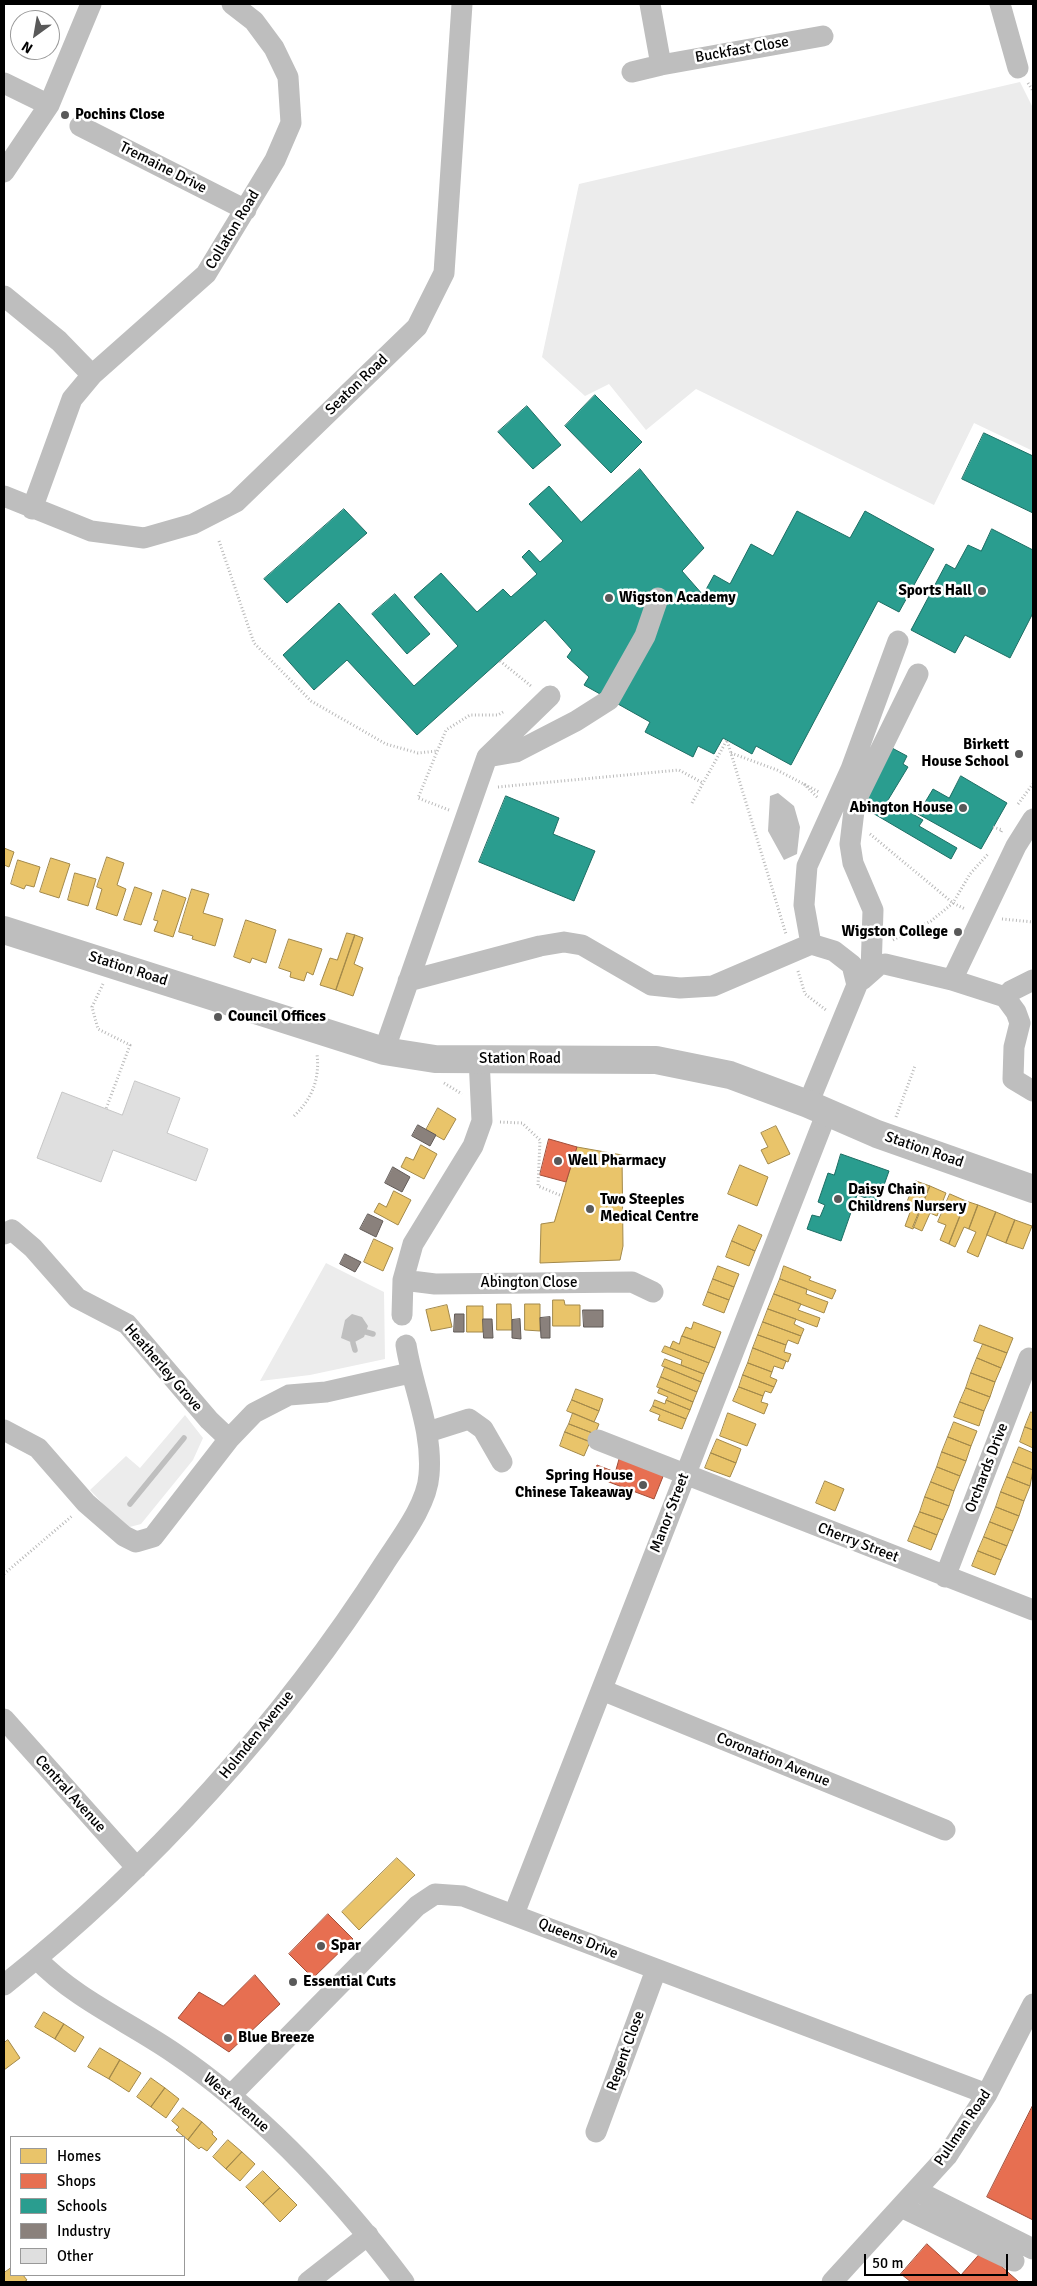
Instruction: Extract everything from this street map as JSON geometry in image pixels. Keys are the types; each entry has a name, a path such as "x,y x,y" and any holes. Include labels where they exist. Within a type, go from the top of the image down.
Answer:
{"main road":[{"name":"Station Road","path":"4,930 384,1051 435,1059 656,1060 730,1075 817,1108 877,1134 1033,1189"}],"street":[{"path":"4,172 49,104 91,4"},
{"name":"Collaton Road","path":"32,509 72,400 92,375 206,274 275,160 291,123 288,77 274,48 254,21 232,4"},
{"name":"Seaton Road","path":"4,496 32,509 91,531 144,538 193,524 236,502 417,327 444,272 462,4"},
{"path":"650,4 661,65"},
{"path":"1000,4 1019,69"},
{"name":"Buckfast Close","path":"632,72 661,65 823,36"},
{"path":"4,83 49,104"},
{"name":"Tremaine Drive","path":"80,126 246,210"},
{"path":"4,296 59,341 92,375"},
{"path":"486,757 516,752 576,721 609,700 645,636 658,598"},
{"path":"801,948 807,866 851,769 898,641"},
{"name":"Manor Street","path":"514,1914 684,1475 864,978 873,910 853,862 850,844 855,802 918,674"},
{"path":"384,1051 486,757 550,696"},
{"path":"952,980 1016,846 1033,819"},
{"path":"408,981 540,946 564,942 582,945 651,985 680,988 713,986 801,948 834,951 852,965 864,978 879,964 885,964 952,980 1005,997 1016,1012 1020,1023 1014,1047 1013,1079 1033,1091"},
{"path":"1005,997 1011,991 1033,980"},
{"path":"402,1315 404,1280 413,1244 473,1146 482,1121 479,1058"},
{"name":"Heatherley Grove","path":"4,1234 12,1230 33,1248 77,1298 127,1324 209,1420 229,1439"},
{"name":"Abington Close","path":"404,1280 435,1284 632,1282 653,1292"},
{"name":"Holmden Avenue","path":"4,1986 136,1868 214,1788 298,1685 360,1602 419,1509 430,1477 428,1432 410,1373 406,1345"},
{"name":"Orchards Drive","path":"945,1577 1030,1358"},
{"path":"4,1430 38,1448 86,1503 124,1536 136,1542 153,1536 229,1439 254,1413 289,1395 326,1392 410,1373"},
{"path":"428,1432 469,1418 483,1429 502,1462"},
{"name":"Cherry Street","path":"598,1440 1033,1610"},
{"name":"Coronation Avenue","path":"602,1690 945,1830"},
{"name":"Central Avenue","path":"4,1719 136,1868"},
{"name":"Queens Drive","path":"231,2095 417,1906 435,1894 463,1896 514,1914 656,1970 987,2094"},
{"name":"West Avenue","path":"37,1958 57,1980 174,2053 231,2095 328,2188 368,2235 404,2282"},
{"name":"Regent Close","path":"596,2132 656,1970"},
{"name":"Pullman Road","path":"832,2282 947,2156 987,2094 1033,2004"},
{"path":"917,2190 1033,2249"},
{"path":"901,2207 1014,2261"},
{"path":"308,2282 368,2235"}],"path":[{"path":"219,541 254,643 311,701 386,744 418,753 437,751"},
{"path":"692,802 727,740 730,753 801,948 805,994 832,1015"},
{"path":"730,753 777,770 804,784 833,806"},
{"path":"496,787 679,770 703,783"},
{"path":"804,784 833,806"},
{"path":"852,823 874,836 953,903 982,918 1033,922"},
{"path":"993,827 1002,830 999,836"},
{"path":"892,944 894,938 930,921 953,903 970,874 992,848"},
{"path":"104,983 92,1007 98,1029 130,1045 106,1109"},
{"path":"294,1116 304,1107 315,1089 318,1064 316,1044"},
{"path":"894,1122 915,1066"},
{"path":"439,1078 457,1093 471,1096"},
{"path":"482,1121 522,1123 533,1133 540,1140 538,1186 562,1196"},
{"path":"4,1574 86,1503"}],"shaded area":[{"path":"1020,82 1033,108 1033,451 974,423 934,505 696,389 646,430 609,384 585,396 542,357 579,184"},
{"path":"778,793 794,806 800,827 797,854 784,860 768,831 770,796"},
{"path":"326,1263 384,1292 385,1359 310,1375 260,1381"},
{"path":"352,1314 362,1317 368,1326 364,1337 353,1343 341,1338 345,1320"},
{"path":"185,1415 203,1438 193,1460 141,1524 126,1528 90,1490 126,1456 140,1468"}],"building: Homes":[{"path":"4,848 14,852 9,867 4,865"},
{"path":"107,857 124,863 117,885 126,889 117,916 96,909 102,889 97,887"},
{"path":"51,858 70,864 59,898 40,892"},
{"path":"18,860 40,867 34,887 26,885 24,889 11,884"},
{"path":"75,873 96,879 88,906 68,900"},
{"path":"135,887 152,893 141,925 124,920"},
{"path":"192,889 209,894 203,913 223,919 215,946 192,939 193,936 179,932"},
{"path":"163,890 186,898 173,937 154,931 158,921 154,920"},
{"path":"246,920 276,930 266,963 252,958 250,963 234,957"},
{"path":"347,933 355,935 336,990 320,985 330,958 337,960"},
{"path":"355,935 363,938 354,964 363,968 353,996 336,990"},
{"path":"289,939 322,949 313,975 307,972 304,981 290,977 291,972 279,968"},
{"path":"438,1108 456,1119 444,1140 426,1130"},
{"path":"776,1126 790,1154 768,1164 761,1150 768,1147 761,1133"},
{"path":"421,1145 437,1154 424,1179 401,1167 406,1157 413,1160"},
{"name":"Two Steeples Medical Centre","path":"577,1147 622,1155 623,1246 620,1260 540,1263 541,1224 554,1222"},
{"path":"740,1165 768,1177 757,1206 728,1194"},
{"path":"916,1181 930,1186 913,1229 905,1226 912,1207 906,1205"},
{"path":"930,1186 946,1193 937,1216 930,1213 922,1231 913,1227"},
{"path":"394,1191 411,1200 398,1225 374,1212 379,1203 386,1207"},
{"path":"950,1194 966,1201 949,1244 940,1240 946,1225 938,1222"},
{"path":"966,1201 978,1205 969,1229 964,1227 955,1247 949,1244"},
{"path":"978,1205 996,1212 978,1257 967,1252 976,1232 969,1229"},
{"path":"996,1212 1015,1220 1006,1243 987,1235"},
{"path":"1015,1220 1032,1226 1023,1249 1006,1243"},
{"path":"739,1225 762,1235 755,1251 732,1241"},
{"path":"374,1239 393,1248 383,1271 364,1262"},
{"path":"732,1241 755,1251 749,1266 726,1257"},
{"path":"718,1266 739,1274 734,1287 713,1279"},
{"path":"784,1266 811,1277 809,1280 836,1290 832,1299 780,1279"},
{"path":"713,1279 734,1287 729,1300 708,1292"},
{"path":"780,1279 807,1289 806,1294 828,1302 824,1313 774,1294"},
{"path":"708,1292 729,1300 724,1313 703,1305"},
{"path":"774,1294 801,1304 798,1310 820,1318 817,1327 768,1309"},
{"path":"553,1300 564,1300 565,1305 580,1305 580,1326 553,1326"},
{"path":"497,1304 511,1304 512,1330 497,1330"},
{"path":"525,1304 540,1304 540,1331 525,1330"},
{"path":"447,1305 452,1327 431,1331 426,1310"},
{"path":"467,1306 483,1306 483,1332 467,1332"},
{"path":"768,1309 796,1319 794,1324 804,1329 801,1336 763,1322"},
{"path":"694,1322 721,1332 715,1348 682,1336 686,1327 691,1329"},
{"path":"763,1322 801,1336 798,1344 788,1340 786,1345 758,1335"},
{"path":"980,1325 1013,1338 1007,1353 974,1341"},
{"path":"758,1335 786,1345 784,1352 791,1354 788,1362 753,1348"},
{"path":"682,1336 715,1348 709,1363 670,1348 673,1341 679,1344"},
{"path":"983,1344 1007,1353 1001,1368 977,1358"},
{"path":"665,1346 709,1363 704,1374 681,1365 682,1360 662,1352"},
{"path":"753,1348 786,1361 783,1369 774,1366 772,1372 748,1363"},
{"path":"977,1358 1001,1368 995,1382 971,1373"},
{"path":"665,1359 704,1374 701,1382 662,1366"},
{"path":"748,1363 772,1372 770,1377 777,1380 774,1387 743,1375"},
{"path":"665,1367 701,1382 697,1392 661,1377"},
{"path":"971,1373 995,1382 990,1397 966,1388"},
{"path":"743,1375 774,1387 771,1393 765,1391 763,1396 739,1387"},
{"path":"661,1377 697,1392 693,1402 657,1387"},
{"path":"739,1387 763,1396 761,1402 768,1404 764,1414 733,1401"},
{"path":"660,1388 693,1402 690,1410 666,1400 668,1397 658,1393"},
{"path":"966,1388 990,1397 984,1411 960,1402"},
{"path":"576,1389 603,1399 599,1411 572,1400"},
{"path":"572,1400 599,1411 594,1422 567,1411"},
{"path":"655,1400 665,1404 666,1400 690,1410 686,1419 653,1406"},
{"path":"960,1402 984,1411 979,1426 954,1417"},
{"path":"653,1406 686,1419 682,1429 658,1420 660,1415 650,1411"},
{"path":"1031,1412 1033,1413 1033,1430 1025,1427"},
{"path":"573,1413 599,1424 595,1434 569,1424"},
{"path":"728,1413 756,1424 747,1446 720,1436"},
{"path":"954,1422 977,1431 971,1446 948,1437"},
{"path":"569,1424 595,1434 591,1442 565,1432"},
{"path":"1025,1427 1033,1430 1033,1448 1020,1442"},
{"path":"565,1432 590,1442 584,1456 560,1446"},
{"path":"948,1437 971,1446 966,1461 942,1452"},
{"path":"717,1439 741,1449 736,1463 711,1453"},
{"path":"1019,1447 1033,1453 1033,1470 1013,1462"},
{"path":"942,1452 966,1461 960,1476 937,1467"},
{"path":"711,1453 736,1463 730,1477 705,1468"},
{"path":"1013,1462 1033,1470 1030,1486 1007,1477"},
{"path":"937,1467 960,1476 954,1491 931,1482"},
{"path":"1007,1477 1030,1486 1024,1501 1001,1492"},
{"path":"825,1481 844,1489 835,1511 816,1503"},
{"path":"931,1482 954,1491 949,1506 925,1497"},
{"path":"1001,1492 1024,1501 1019,1516 996,1507"},
{"path":"925,1497 949,1506 943,1520 920,1512"},
{"path":"996,1507 1019,1516 1013,1531 990,1522"},
{"path":"920,1512 943,1520 937,1535 914,1526"},
{"path":"990,1522 1013,1531 1007,1546 984,1537"},
{"path":"914,1526 937,1535 931,1550 908,1541"},
{"path":"984,1537 1007,1546 1001,1560 978,1551"},
{"path":"978,1551 1001,1560 995,1575 972,1566"},
{"path":"397,1858 415,1875 359,1930 342,1912"},
{"path":"44,2012 64,2024 55,2039 35,2027"},
{"path":"64,2024 84,2037 75,2052 55,2039"},
{"path":"8,2040 20,2058 4,2070 4,2043"},
{"path":"100,2048 120,2060 109,2079 88,2067"},
{"path":"120,2060 141,2073 129,2092 109,2079"},
{"path":"151,2078 165,2088 151,2107 137,2097"},
{"path":"165,2088 179,2099 166,2118 151,2107"},
{"path":"183,2108 202,2122 188,2140 176,2130 179,2127 172,2121"},
{"path":"202,2122 213,2132 212,2134 217,2139 207,2151 201,2147 199,2149 188,2140"},
{"path":"228,2140 242,2152 226,2169 213,2157"},
{"path":"242,2152 255,2164 240,2181 226,2169"},
{"path":"263,2171 280,2188 263,2204 246,2187"},
{"path":"280,2188 297,2205 280,2222 263,2204"},
{"path":"10,2269 10,2276 24,2276 27,2280 24,2282 4,2282 4,2273"}],"building: Shops":[{"name":"Well Pharmacy","path":"549,1139 577,1147 566,1182 540,1175"},
{"path":"620,1457 664,1474 654,1499 593,1476 597,1465 615,1472"},
{"name":"Spar","path":"328,1914 353,1939 313,1978 289,1954"},
{"path":"255,1975 280,2004 229,2052 178,2018 199,1992 223,2006"},
{"path":"1033,2105 1033,2220 987,2197"},
{"path":"927,2244 961,2275 983,2250 1019,2282 911,2282 901,2274"}],"building: Schools":[{"path":"595,395 642,442 611,473 565,426"},
{"path":"527,406 561,445 533,469 498,432"},
{"path":"984,433 1033,456 1033,513 962,479"},
{"path":"640,469 704,548 682,571 703,595 714,575 730,584 751,544 773,556 797,511 850,538 865,511 934,549 899,612 878,601 791,765 756,746 752,754 723,738 714,754 698,746 693,757 645,732 650,722 584,685 589,677 567,657 572,650 545,620 417,735 347,660 314,690 283,655 339,603 414,686 458,646 414,597 441,573 477,612 503,589 511,597 537,574 522,557 529,550 540,562 563,541 529,504 549,486 581,522"},
{"path":"344,509 367,533 287,603 264,579"},
{"name":"Sports Hall","path":"992,529 1033,550 1033,613 1010,658 965,635 955,653 911,630 946,564 955,569 968,545 981,551"},
{"path":"395,594 430,634 407,654 372,614"},
{"path":"892,748 907,756 903,764 908,767 888,800 923,820 919,826 957,848 951,859 859,805"},
{"name":"Abington House","path":"961,776 1007,803 981,849 918,814 933,789 949,798"},
{"path":"506,796 559,818 553,834 595,851 574,901 479,862"},
{"name":"Daisy Chain Childrens Nursery","path":"841,1154 889,1171 878,1202 857,1195 841,1241 807,1229 812,1215 820,1217 825,1205 818,1202 828,1173 834,1175"}],"building: Industry":[{"path":"418,1125 436,1135 430,1146 412,1136"},
{"path":"393,1167 410,1177 402,1192 385,1183"},
{"path":"368,1214 383,1221 376,1237 360,1229"},
{"path":"345,1254 361,1262 355,1272 340,1264"},
{"path":"583,1310 603,1310 603,1327 584,1327"},
{"path":"455,1314 464,1314 464,1332 454,1332"},
{"path":"550,1317 550,1338 541,1338 540,1318"},
{"path":"483,1319 492,1319 493,1338 484,1338"},
{"path":"520,1319 521,1339 512,1338 512,1320"}],"building: Other":[{"path":"135,1081 180,1098 167,1133 208,1149 196,1181 113,1150 101,1182 37,1158 62,1092 122,1115"}],"waterway":[{"path":"366,1332 373,1334"},
{"path":"353,1343 355,1350"},
{"path":"130,1504 184,1438"}],"place":[{"name":"Pochins Close","path":"65,115"},
{"name":"Sports Hall","path":"982,591"},
{"name":"Wigston Academy","path":"609,598"},
{"name":"Birkett House School","path":"1019,754"},
{"name":"Abington House","path":"963,808"},
{"name":"Wigston College","path":"958,932"},
{"name":"Council Offices","path":"218,1017"},
{"name":"Well Pharmacy","path":"558,1161"},
{"name":"Daisy Chain Childrens Nursery","path":"838,1199"},
{"name":"Two Steeples Medical Centre","path":"590,1209"},
{"name":"Spring House Chinese Takeaway","path":"643,1485"},
{"name":"Spar","path":"321,1946"},
{"name":"Essential Cuts","path":"293,1982"},
{"name":"Blue Breeze","path":"228,2038"}]}
